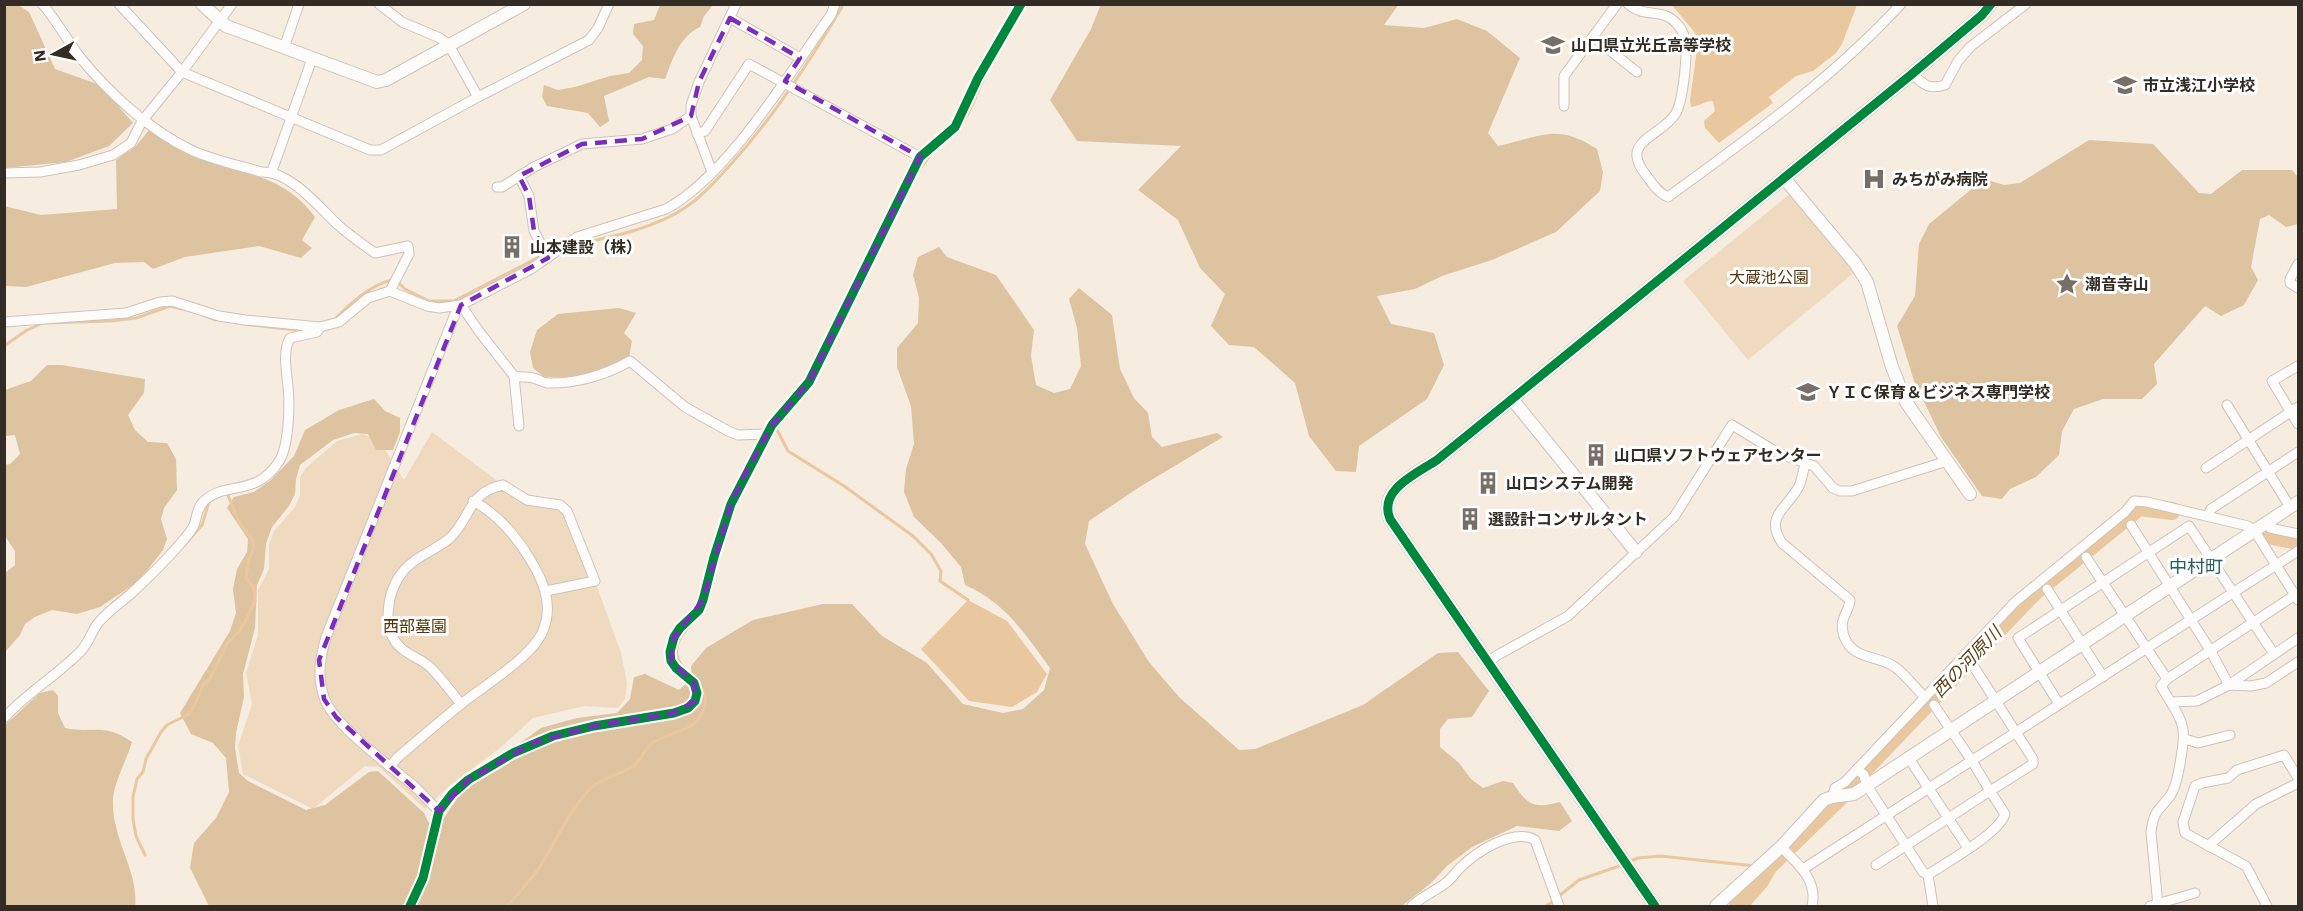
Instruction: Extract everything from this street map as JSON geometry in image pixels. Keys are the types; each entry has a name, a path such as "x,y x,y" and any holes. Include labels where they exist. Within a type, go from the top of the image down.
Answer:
{"street":[{"path":"119,4 182,72 370,150 381,150 589,40 598,28 609,4"},
{"path":"202,4 226,26 377,82 386,80 449,45 508,8 524,4"},
{"path":"4,173 40,172 79,165 113,155 131,143 142,121 182,72 232,4"},
{"path":"284,48 299,4"},
{"path":"379,4 402,22 440,38 449,45 478,97"},
{"path":"712,172 691,116 691,105 699,82 736,4"},
{"path":"4,322 126,313 160,302 172,301 219,316 245,321 320,327 339,322 368,298 390,291 427,306 439,308 461,305 531,269 577,237 666,209 679,202 712,172 741,138 831,15 835,4"},
{"path":"410,906 423,878 439,811 452,794 468,780 533,743 553,736 594,726 674,713 688,708 695,701 698,693 694,683 671,661 670,652 674,637 680,628 699,610 730,504 772,425 809,381 920,157 955,127 978,78 1021,4"},
{"path":"1564,106 1564,76 1617,4"},
{"path":"1628,4 1635,10 1648,15 1659,13 1669,17 1684,34 1686,47 1681,102 1670,121 1641,143 1636,154 1638,165 1661,194 1668,197 1789,108 1870,38 1901,4"},
{"path":"1655,906 1390,519 1386,508 1388,498 1394,490 1437,460 1912,74 1982,15 1991,4"},
{"path":"1912,74 1924,84 1935,88 1946,85 1958,61 1970,47 2025,4"},
{"path":"46,5 58,29 80,58 142,121 192,150 261,172 272,171 304,191 339,226 375,253 408,246 409,254 390,291"},
{"path":"730,18 800,58"},
{"path":"1593,37 1637,72"},
{"path":"272,171 312,59"},
{"path":"697,134 705,131 749,64 920,157"},
{"path":"497,187 502,187 582,144 642,140 672,129 691,116"},
{"path":"519,177 529,196 534,231 549,258"},
{"path":"1784,178 1855,263 1868,282 1892,367 1906,402 1970,494"},
{"path":"2298,264 2290,279 2290,284 2298,288"},
{"path":"439,811 336,717 324,699 320,680 320,660 326,637 455,314 461,305"},
{"path":"461,305 514,376 519,426"},
{"path":"4,718 25,697 65,667 83,650 92,638 97,624 138,588 179,545 194,526 202,502 213,493 252,485 262,480 279,462 288,414 287,343 290,338 317,332 320,327"},
{"path":"514,376 532,377 544,383 568,381 588,378 630,361 685,407 728,431 738,435 760,433 767,435"},
{"path":"2298,366 2272,381 2295,410 2298,424"},
{"path":"1512,399 1636,552"},
{"path":"1837,797 1835,788 1908,757 2294,504 2268,472 2227,405"},
{"path":"2206,468 2295,410"},
{"path":"1488,663 1496,656 1568,616 1674,517 1732,425 1765,446 1805,465 1814,466 1833,488 1840,491 1852,491 1947,461"},
{"path":"2208,515 2211,509 2298,452"},
{"path":"1805,465 1800,484 1777,516 1775,525 1777,535 1782,543 1850,600 1850,605 1842,617 1844,637 1853,649 1864,657 1894,667 1925,697"},
{"path":"461,704 432,668 402,649 389,630 388,616 391,597 404,571 415,560 451,537 473,501 491,489 503,485 527,500 560,505 567,512 595,581 546,591"},
{"path":"390,767 397,758 461,704 503,673 537,643 546,620 546,591 520,543 504,524 473,501"},
{"path":"1716,906 1781,847 1824,800 1854,794 1862,775 1925,697 2015,602 2125,512 2134,501 2208,515 2248,526 2254,530 2297,596 2210,650 2167,679 2162,686 2182,720 2185,740 2173,790 2160,806 2153,820 2151,832 2155,906 2195,893"},
{"path":"2266,523 2270,528 2298,534"},
{"path":"2131,525 2210,650 2229,685"},
{"path":"2060,704 2018,638 2189,526 2274,654"},
{"path":"1803,869 2298,551"},
{"path":"2086,556 2167,679"},
{"path":"2047,589 2103,677"},
{"path":"2171,702 2197,701 2229,685 2298,638"},
{"path":"2229,685 2251,686 2266,683 2298,662"},
{"path":"1876,865 2033,764 2033,759 1974,667"},
{"path":"1928,875 1992,832 2003,820 2005,814 1934,705"},
{"path":"2185,740 2198,743 2230,735"},
{"path":"2267,906 2246,866 2185,833 2183,822 2195,786 2202,783 2228,778 2237,770 2284,755 2298,778"},
{"path":"1908,757 1968,848"},
{"path":"1862,775 1923,872 1928,875 1934,906"},
{"path":"2208,846 2256,804 2298,783"},
{"path":"2173,790 2191,797"},
{"path":"1412,906 1448,882 1461,867 1489,847 1512,836 1529,837 1535,840 1550,889 1559,906"},
{"path":"1781,847 1803,869 1812,884 1812,906"}],"highlighted area":[{"path":"730,18 800,58 785,81 920,157 809,382 772,425 744,476 731,504 703,600 674,637 671,661 694,683 695,701 674,713 594,726 533,743 468,780 439,811 336,717 324,699 319,660 461,305 548,258 534,231 529,196 519,176 582,144 642,139 691,116 699,82"}],"green space":[{"name":"大蔵池公園","path":"1791,193 1855,272 1748,360 1683,281"},
{"name":"西部墓園","path":"432,432 527,500 560,505 595,581 621,653 627,683 625,699 618,708 584,706 533,718 500,748 449,786 425,809 379,767 365,766 313,809 243,774 238,746 252,704 246,673 258,635 258,590 269,569 269,545 274,531 295,507 300,496 300,477 306,468 337,441 362,434 379,440 404,480"}],"shaded area":[{"path":"1101,4 1399,4 1384,25 1424,28 1457,19 1487,31 1520,58 1488,133 1498,146 1537,136 1559,134 1583,141 1597,149 1603,172 1600,191 1556,232 1492,260 1442,276 1415,289 1377,296 1391,324 1434,333 1444,365 1427,399 1359,446 1356,472 1336,471 1309,436 1295,383 1254,347 1229,345 1211,326 1225,294 1200,268 1178,220 1138,190 1181,146 1077,141 1050,100 1091,29"},
{"path":"5,5 18,5 29,12 55,69 100,85 133,123 109,146 66,162 5,168"},
{"path":"660,5 713,5 704,16 700,27 682,43 665,79 649,77 604,96 609,121 600,127 588,113 547,106 542,97 544,85 558,90 629,73 642,60 643,46 633,34 634,24 654,20"},
{"path":"1672,5 1857,5 1842,44 1836,53 1813,71 1796,76 1769,97 1773,103 1719,143 1705,128 1704,121 1715,111 1713,101 1691,107 1697,49 1695,33"},
{"path":"149,130 189,153 257,176 287,190 315,217 302,240 312,248 301,258 259,246 185,257 153,269 144,262 115,263 26,287 5,286 4,206 41,215 117,209 116,160 136,146"},
{"path":"2089,140 2153,144 2199,193 2211,194 2242,170 2292,170 2298,177 2298,224 2286,227 2269,215 2260,219 2251,267 2258,280 2244,305 2221,316 2205,306 2154,364 2157,384 2142,399 2103,399 2074,409 2062,431 2059,455 2036,477 2010,489 2002,499 1982,496 1941,437 1914,381 1897,326 1915,296 1919,244 1929,224 1984,179 2004,185 2020,183"},
{"path":"939,247 947,257 996,275 1034,330 1031,356 1036,385 1054,393 1070,389 1081,366 1077,328 1069,299 1079,288 1112,315 1120,369 1134,398 1148,413 1152,437 1162,447 1217,433 1223,437 1138,488 1089,521 1085,544 1113,604 1149,662 1179,697 1239,750 1255,749 1363,705 1438,653 1458,652 1489,691 1472,717 1448,719 1440,729 1440,747 1483,788 1503,781 1513,783 1527,801 1537,805 1560,802 1572,821 1559,831 1517,826 1472,847 1402,906 209,906 190,868 194,843 216,818 229,792 226,758 213,743 191,734 180,713 230,631 236,613 233,589 237,569 247,552 248,539 227,508 234,497 254,492 271,480 294,456 305,430 339,410 374,399 385,411 400,418 400,432 393,450 376,450 368,434 354,433 333,440 300,465 295,494 289,506 272,527 266,544 264,569 257,585 255,628 243,674 244,697 236,733 235,748 239,773 248,781 306,810 325,805 369,772 378,771 424,813 428,822 442,821 458,797 496,760 541,728 577,718 617,713 630,699 634,677 645,674 679,690 692,678 691,666 706,648 753,620 823,604 852,604 882,636 927,663 963,704 1003,713 1023,709 1044,690 1050,668 1003,610 979,592 965,585 961,567 941,543 914,517 904,492 906,469 914,444 911,406 897,367 897,348 918,323 919,298 913,275 918,257"},
{"path":"619,308 636,313 624,333 632,341 629,358 614,367 587,375 568,377 544,377 533,368 530,352 537,330 558,314"},
{"path":"47,365 62,365 145,379 144,393 128,415 135,430 148,442 167,443 176,459 177,490 164,508 161,519 167,539 163,550 139,581 100,607 77,614 52,610 35,617 25,624 20,635 5,652 5,573 15,565 15,551 5,536 4,465 10,464 20,454 15,435 5,436 5,390 31,381"},
{"path":"968,600 1007,621 1047,674 1037,692 1012,707 969,701 921,649"},
{"path":"53,690 58,696 58,713 65,728 106,730 132,742 115,786 113,799 116,828 133,880 135,906 5,906 5,725 40,693"}],"waterway":[{"path":"995,58 1026,4"},
{"path":"569,246 645,227 674,215 698,198 763,126 804,68 842,7"},
{"path":"940,145 964,120 987,71"},
{"path":"908,191 919,170 933,151"},
{"path":"398,282 405,289 429,301 454,301 543,255"},
{"path":"335,319 368,291 392,280"},
{"path":"4,346 27,330 43,323 111,321 136,318 170,306 182,309"},
{"path":"203,315 216,320"},
{"path":"244,324 305,331"},
{"path":"772,434 794,406"},
{"path":"776,428 788,451 844,486 913,536 931,554 941,571 940,581 968,600"},
{"path":"145,855 136,836 133,819 133,797 137,779 143,772 146,759 161,732 167,725 189,714 195,705 203,685 210,678 228,642 239,632 255,601 254,588 246,578 248,562 254,547 252,539 239,522 227,493"},
{"path":"187,542 202,525 209,502"},
{"name":"西の河原川","path":"1738,906 1760,881 1768,867 1850,787 1867,766 2034,592 2139,507 2172,511"},
{"name":"西の河原川","path":"2268,535 2298,541"},
{"path":"112,604 125,593"},
{"path":"507,906 539,868 574,809 592,787 632,767 652,743 690,726 700,717 705,706 705,697 702,689 680,662 677,647 680,639 700,615 707,601"},
{"path":"1628,862 1638,858 1660,856 1755,866"},
{"path":"1559,896 1579,880 1622,865"},
{"path":"1546,906 1554,901"}],"cycle path":[{"path":"410,906 423,878 439,811 452,794 468,780 513,753 553,736 594,726 674,713 688,708 695,701 697,693 694,683 676,668 671,661 670,652 674,637 680,628 699,610 731,504 772,425 809,382 920,157 955,127 978,78 1021,4"},
{"path":"1655,906 1390,519 1389,500 1401,484 1437,460 1912,74 1982,15 1991,4"}],"place":[{"name":"山口県立光丘高等学校","path":"1553,45"},
{"name":"市立浅江小学校","path":"2125,85"},
{"name":"みちがみ病院","path":"1874,179"},
{"name":"山本建設（株）","path":"512,247"},
{"name":"潮音寺山","path":"2067,284"},
{"name":"ＹＩＣ保育＆ビジネス専門学校","path":"1808,392"},
{"name":"山口県ソフトウェアセンター","path":"1596,455"},
{"name":"山口システム開発","path":"1488,483"},
{"name":"選設計コンサルタント","path":"1470,519"}],"district":[{"name":"中村町","path":"2196,567"}]}
